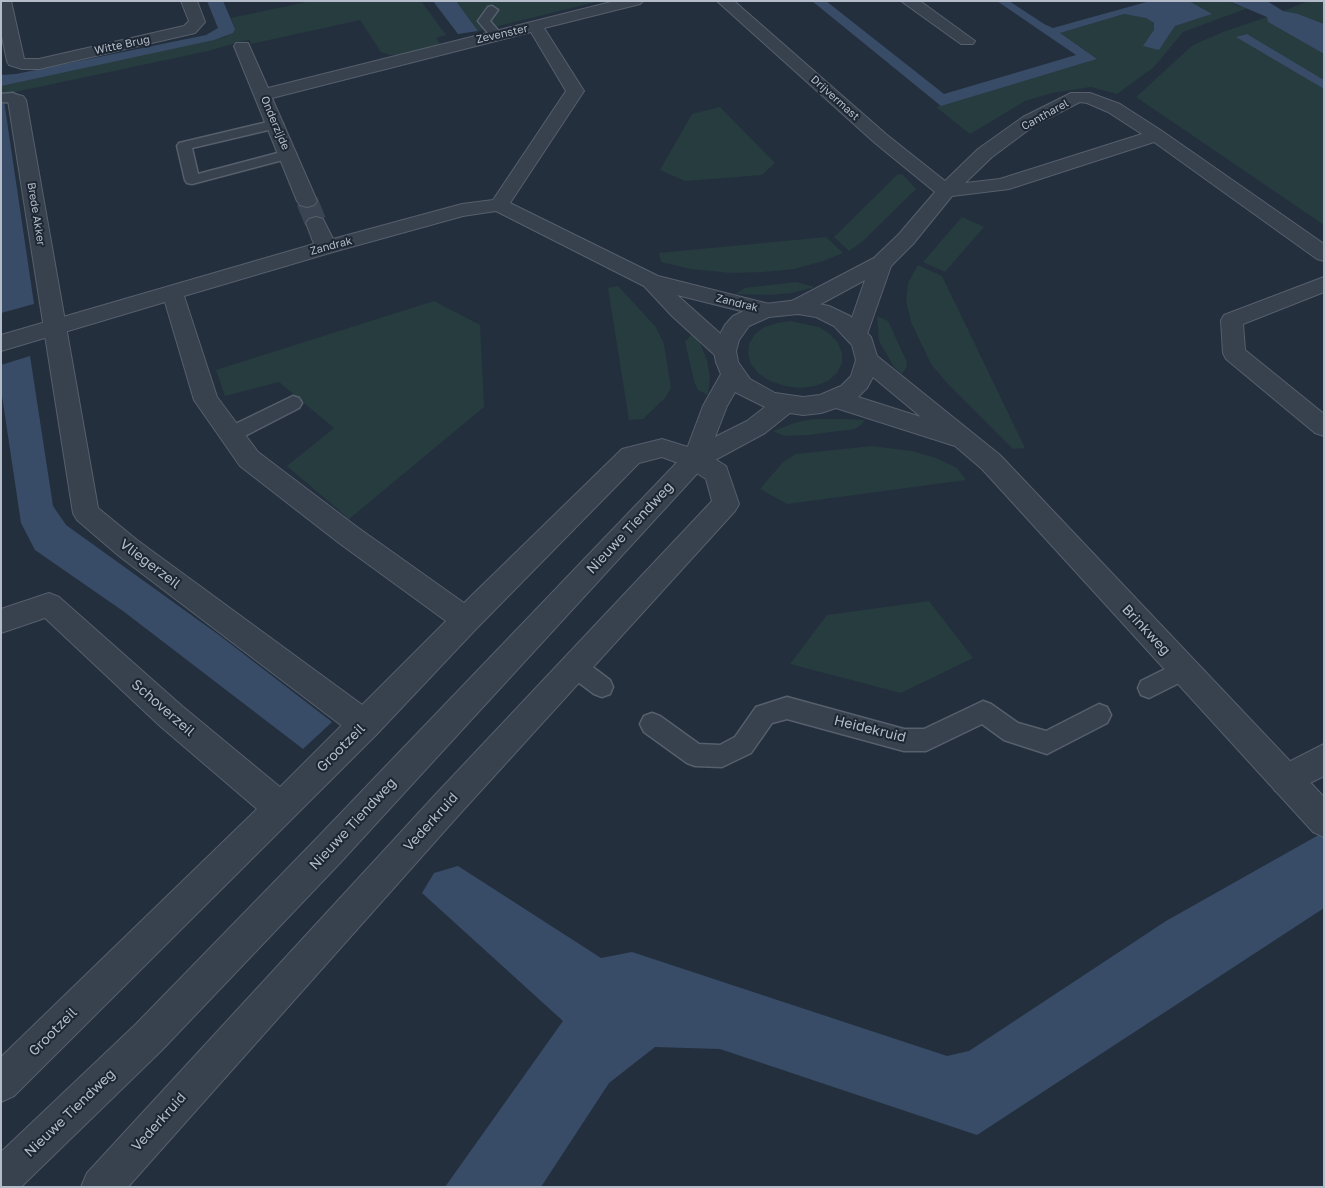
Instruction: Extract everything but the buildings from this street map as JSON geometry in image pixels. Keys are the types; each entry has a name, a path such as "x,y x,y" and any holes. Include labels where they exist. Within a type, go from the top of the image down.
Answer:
{"street":[{"name":"Witte Brug","path":"3,1 14,61 22,64 39,64 189,30 197,22 189,1"},
{"path":"535,26 635,1"},
{"name":"Drijvermast","path":"725,1 881,139 946,191"},
{"path":"909,1 967,42"},
{"name":"Zevenster","path":"263,96 535,26 576,91 499,205"},
{"name":"Onderzijde","path":"242,46 289,154 307,201"},
{"name":"Brede Akker","path":"8,98 54,328"},
{"name":"Cantharel","path":"798,307 881,263 906,239 946,191 984,153 1029,121 1077,98 1090,98 1114,108 1156,135 1324,254"},
{"path":"946,191 1002,185 1156,135"},
{"name":"Zandrak","path":"1,343 326,247 462,210 499,205 652,281 765,310"},
{"path":"316,223 326,247"},
{"name":"Cantharel","path":"857,334 881,263"},
{"name":"Zandrak","path":"652,281 680,311 726,351"},
{"path":"1324,284 1232,320 1234,353 1324,427"},
{"path":"172,291 206,400 249,459 348,535 466,620"},
{"path":"798,307 810,308 832,316 850,327 863,343 867,360 865,372 859,382 850,392 821,404 785,404 754,393 733,374 727,362 728,340 733,330 747,318 765,310 798,307"},
{"name":"Vliegerzeil","path":"54,328 86,513 128,548 365,724"},
{"name":"Brinkweg","path":"867,360 991,462 1324,821"},
{"name":"Nieuwe Tiendweg","path":"695,459 716,406 733,374"},
{"name":"Brinkweg","path":"836,399 966,441"},
{"name":"Nieuwe Tiendweg","path":"1,1179 156,1030 335,843 695,459 756,427 785,404"},
{"name":"Grootzeil","path":"1,1084 365,724 466,620 631,456 662,448 695,459"},
{"name":"Vederkruid","path":"101,1187 574,666 726,504 717,473 695,459"},
{"name":"Schoverzeil","path":"1,621 49,605 171,716 280,808"},
{"path":"1286,780 1324,759"}],"lane":[{"path":"492,10 484,21 497,36"},
{"path":"276,124 184,146 192,180 289,154"},
{"path":"230,435 293,403"},
{"path":"574,666 602,688"},
{"path":"1148,688 1183,670"},
{"name":"Heidekruid","path":"652,724 694,755 722,756 743,745 764,715 787,708 904,740 926,740 983,712 1012,732 1047,742 1099,715"}],"green space":[{"path":"311,1 421,1 446,35 436,38 440,43 433,48 399,56 390,55 381,52 360,20 251,44 250,40 243,41 208,51 1,95 1,86 5,84 225,37 235,29 231,18"},
{"path":"456,1 600,1 478,31"},
{"path":"1189,1 1229,1 1238,6 1248,8 1183,32 1154,67 1117,94 1091,87 1052,93 1025,101 970,134 936,107 1097,59 1060,33 1124,14 1146,18 1154,23 1159,50 1175,26 1211,14"},
{"path":"1309,1 1324,1 1324,24 1283,11"},
{"path":"1267,17 1268,22 1324,54 1324,80 1247,34 1237,37 1324,89 1324,225 1136,97 1193,45 1223,32"},
{"path":"720,107 775,163 762,175 685,181 660,170 692,114"},
{"path":"898,174 903,175 916,189 863,241 849,251 834,237"},
{"path":"962,217 984,227 945,272 923,262"},
{"path":"826,237 843,253 795,269 732,273 690,269 661,262 659,253"},
{"path":"918,265 942,276 1025,448 1013,449 947,383 931,364 911,322 906,301 908,283"},
{"path":"796,282 815,287 792,293 771,295 735,294 745,288"},
{"path":"618,286 655,326 664,344 671,388 665,398 643,419 629,420 608,288"},
{"path":"434,301 480,325 484,407 349,519 287,466 334,428 279,382 225,396 216,370"},
{"path":"877,316 888,321 906,360 907,366 902,374 894,367 879,341"},
{"path":"790,321 819,327 830,334 838,343 842,353 842,363 837,373 828,381 815,386 800,388 785,386 770,381 759,374 751,364 748,354 749,344 755,334 764,327"},
{"path":"693,333 707,360 710,377 708,395 698,390 695,384 685,342"},
{"path":"814,419 864,420 855,429 808,435 784,436 773,431 797,422"},
{"path":"872,446 912,451 936,458 957,468 966,480 787,504 760,489 783,462 796,454"},
{"path":"929,601 973,658 901,693 790,664 827,615"}],"water":[{"path":"207,1 223,1 235,29 233,33 214,40 1,86 1,75 16,74 206,35 218,28"},
{"path":"433,1 456,1 478,31 458,34"},
{"path":"812,1 826,1 944,94 1076,55 997,1 1009,1 1053,28 1150,1 1189,1 1212,14 1175,26 1159,50 1143,46 1154,30 1154,23 1146,18 1124,14 1060,33 1097,59 941,106"},
{"path":"1229,1 1267,1 1283,11 1298,14 1324,24 1324,54 1268,22 1267,17"},
{"path":"1247,34 1324,80 1324,89 1236,37"},
{"path":"1,96 4,101 34,304 1,313"},
{"path":"30,356 53,506 66,525 219,635 332,722 303,749 123,611 35,550 21,523 1,389 1,365"},
{"path":"1324,832 1324,908 977,1135 720,1049 655,1047 609,1083 541,1187 445,1187 563,1021 422,893 434,873 458,866 601,958 632,952 947,1056 969,1051 1166,921"}],"tunnel":[{"path":"307,201 316,223"}]}
